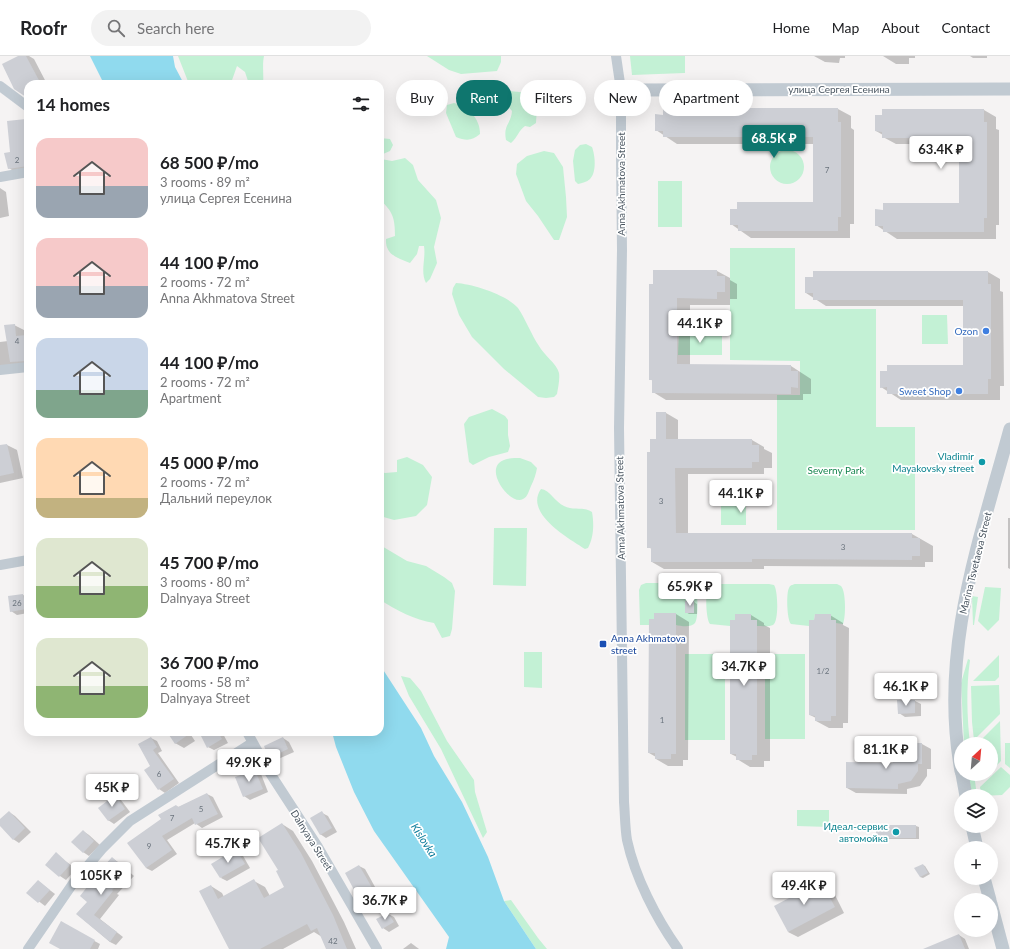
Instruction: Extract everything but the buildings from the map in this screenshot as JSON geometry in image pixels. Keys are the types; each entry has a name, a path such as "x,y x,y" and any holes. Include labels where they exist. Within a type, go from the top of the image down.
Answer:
{"street":[{"name":"Anna Akhmatova Street","path":"616,56 619,80"},
{"path":"0,86 24,104"},
{"name":"улица Сергея Есенина","path":"651,90 1010,89"},
{"name":"Anna Akhmatova Street","path":"620,116 622,250 619,421 624,802 627,839 633,860 648,898 678,949"},
{"path":"0,177 24,173"},
{"path":"0,370 24,367"},
{"name":"Marina Tsvetaeva Street","path":"956,737 954,676 957,641 968,580 1010,429"},
{"path":"0,565 24,561"},
{"name":"Dalnyaya Street","path":"249,736 275,782 318,847 377,949"},
{"path":"28,949 74,882 102,849 130,821 252,743"},
{"path":"998,930 1003,949"}],"green space":[{"path":"178,56 264,56 263,80 248,80 245,72 237,66 232,80 187,80"},
{"path":"427,56 501,56 501,62 497,71 461,74 449,70"},
{"path":"630,56 685,56 685,73 632,75"},
{"path":"512,91 520,92 520,116 536,116 536,123 530,127 525,126 511,143 506,140 505,135 512,116"},
{"path":"456,104 456,116 474,116 478,123 480,134 469,140 456,137 447,116 448,105"},
{"path":"384,138 390,139 393,145 390,151 384,154"},
{"path":"586,144 592,147 593,150 595,159 594,172 589,180 578,184 575,181 573,161 575,150 580,145"},
{"path":"790,150 799,155 803,160 803,174 799,179 794,183 784,184 780,183 771,174 770,164 771,160 780,151"},
{"path":"544,151 554,153 563,167 567,217 559,240 554,240 526,201 516,174 517,164 527,156"},
{"path":"405,158 413,165 418,180 436,200 441,218 434,247 437,263 430,279 426,283 423,274 424,246 419,246 417,254 410,263 393,255 388,249 386,239 395,236 395,230 394,220 388,208 384,204 384,160 392,161"},
{"path":"658,181 682,181 682,227 658,227"},
{"name":"Severny Park","path":"730,248 795,248 795,309 876,309 876,427 915,427 915,530 777,530 777,395 800,395 800,361 730,360"},
{"path":"456,283 489,291 513,303 518,308 533,337 558,370 559,384 557,394 554,397 538,397 504,369 472,337 459,315 452,294"},
{"path":"922,315 947,315 948,344 922,344"},
{"path":"679,330 722,330 722,355 678,355"},
{"path":"492,409 505,416 508,420 510,446 508,452 489,457 473,465 469,462 464,424 469,417"},
{"path":"407,457 423,465 432,477 427,505 416,516 394,520 384,517 384,473 397,472 397,460"},
{"path":"520,458 531,462 537,468 527,495 525,498 518,500 507,494 502,488 498,482 496,468 499,463 504,460"},
{"path":"721,481 746,481 746,525 721,525"},
{"path":"541,489 564,506 585,509 592,512 593,530 588,548 585,549 559,532 543,516 538,507 537,498"},
{"path":"494,528 527,528 526,586 493,585"},
{"path":"384,547 407,561 426,566 444,577 452,583 455,591 452,629 450,636 442,638 434,623 427,622 399,611 384,602"},
{"path":"646,583 689,583 694,585 698,604 695,623 691,626 683,626 676,625 676,619 649,619 649,625 640,625 639,590 641,585"},
{"path":"713,584 774,585 777,605 775,622 770,626 757,626 757,620 751,620 751,614 736,614 735,620 730,620 730,626 710,624 707,612 706,595 708,587"},
{"path":"795,584 837,584 841,586 844,593 845,604 843,624 836,623 836,620 831,620 830,614 815,614 814,620 809,620 809,626 791,624 788,612 787,595 789,587"},
{"path":"985,587 1001,588 999,620 988,631 978,621"},
{"path":"972,596 978,597 974,625 973,625"},
{"path":"524,652 542,652 542,688 524,687"},
{"path":"685,654 725,654 725,740 685,740"},
{"path":"765,654 805,654 805,739 765,739"},
{"path":"999,655 999,677 995,681 973,681"},
{"path":"968,659 970,660 967,702 969,737 964,737 961,683"},
{"path":"401,676 410,678 421,691 447,741 474,780 475,792 487,832 483,838 441,749 409,696"},
{"path":"999,685 1000,714 977,737 974,737 971,686"},
{"path":"1000,721 1001,761 998,764 998,737 984,737"},
{"path":"1005,743 1010,743 1010,768 1005,764"},
{"path":"1001,767 1010,775 1010,787 1002,795 998,795 998,789 980,789 980,787 986,781 998,781 998,770"},
{"path":"969,781 975,781 976,789 971,789"},
{"path":"797,810 829,810 829,827 797,826"},
{"path":"511,900 547,949 536,949 504,901"}],"water":[{"path":"90,56 173,56 175,67 182,80 102,80"},
{"name":"Kislovka","path":"384,671 421,728 434,756 462,802 488,857 504,901 536,949 446,949 449,937 374,831 354,792 333,736 384,736"}],"place":[{"name":"Ozon","path":"986,331"},
{"name":"Sweet Shop","path":"959,391"},
{"name":"Vladimir Mayakovsky street","path":"982,462"},
{"name":"Anna Akhmatova street","path":"603,644"},
{"name":"Идеал-сервис автомойка","path":"896,832"}]}
